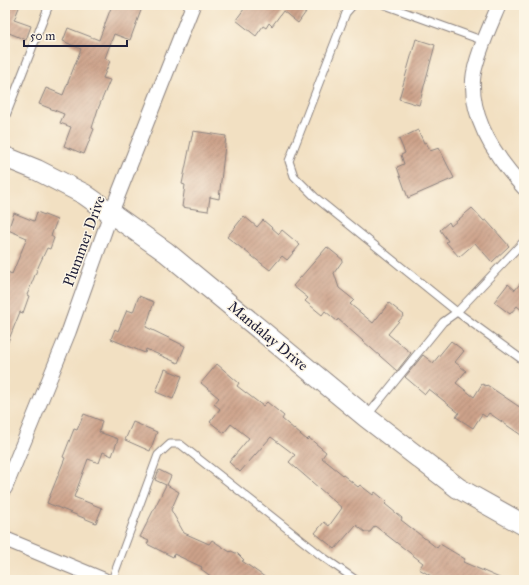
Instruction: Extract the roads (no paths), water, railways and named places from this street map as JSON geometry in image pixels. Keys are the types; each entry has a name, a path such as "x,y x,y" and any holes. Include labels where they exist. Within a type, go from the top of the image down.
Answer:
{"street":[{"name":"Plummer Drive","path":"5,488 70,331 111,213 193,5"},
{"path":"499,5 484,41 473,79 475,106 481,126 496,153 524,188"},
{"name":"Mandalay Drive","path":"5,157 37,170 84,194 111,213 166,252 366,417 458,488 524,525"},
{"path":"5,539 104,580"}],"lane":[{"path":"5,118 49,5"},
{"path":"353,5 346,13 288,161 294,176 315,197 457,312 524,361"},
{"path":"385,5 484,41"},
{"path":"366,417 443,322 457,312 524,241"},
{"path":"112,580 158,455 170,444 180,444 323,557 356,580"}]}
